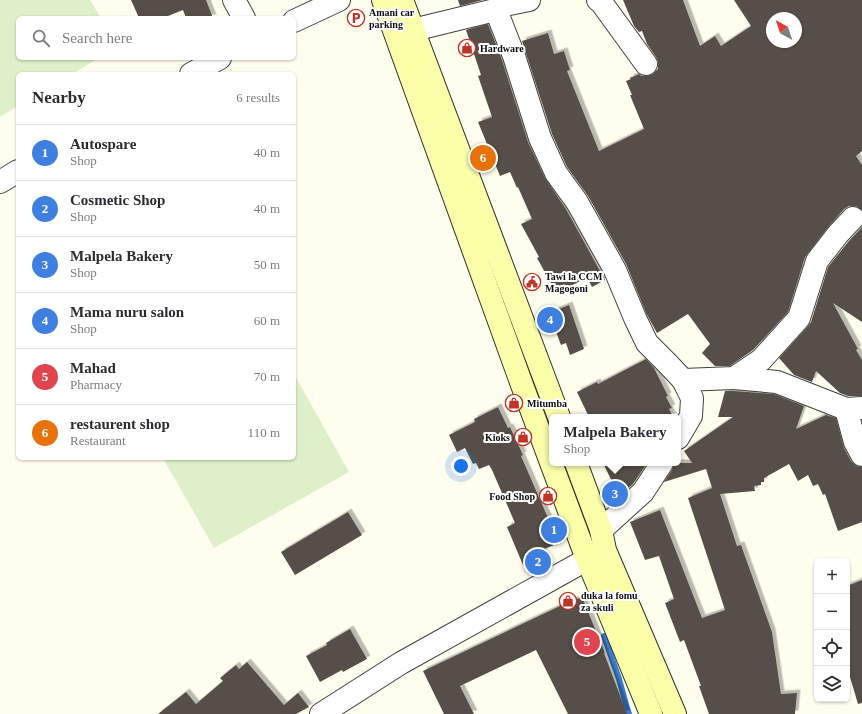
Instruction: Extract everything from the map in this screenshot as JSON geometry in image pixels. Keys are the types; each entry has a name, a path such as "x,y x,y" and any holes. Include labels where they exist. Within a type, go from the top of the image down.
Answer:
{"main road":[{"path":"383,0 519,377 549,441"},
{"path":"402,0 558,414"},
{"path":"561,466 676,714"},
{"path":"577,466 598,546 651,714"}],"street":[{"path":"234,0 243,16"},
{"path":"296,20 339,0"},
{"path":"413,30 499,9 504,5 529,0"},
{"path":"598,0 646,64"},
{"path":"499,9 498,15 514,56 540,138 556,172 577,202 615,270 647,343 683,380 692,398 691,416 681,433"},
{"path":"195,72 216,60"},
{"path":"0,182 16,172"},
{"path":"734,378 761,360 799,318 817,261 838,234 853,218"},
{"path":"683,380 734,378 777,382 854,408 855,442 862,455"},
{"path":"321,714 401,662 598,546 644,492 660,466"}],"green space":[{"path":"0,0 90,0 100,16 16,16 16,60 96,60 75,72 16,72 16,107 0,117"},
{"path":"296,378 349,472 214,548 164,460 296,460"}],"building":[{"path":"131,0 206,0 212,16 185,16 183,10 168,16 138,16"},
{"path":"458,0 483,0 460,6"},
{"path":"623,0 683,0 700,46 715,36 721,46 751,26 734,0 862,0 862,151 856,156 862,165 862,210 856,206 849,206 844,209 829,226 805,257 788,312 753,350 730,366 715,366 702,353 710,344 688,314 657,333 646,313 626,264 588,196 567,167 552,134 522,41 548,33 554,54 564,51 570,70 567,71 599,151 644,129 626,81 639,74 641,76 647,76 653,74 658,69 658,62 647,44 642,31 639,32 634,26"},
{"path":"488,24 502,60 528,142 545,178 566,209 605,280 592,287 587,277 557,294 537,258 539,257 521,224 532,219 518,187 517,188 510,172 500,176 478,122 492,117 478,76 481,75 466,30"},
{"path":"862,227 862,322 833,303 858,349 856,350 862,360 862,396 848,396 840,393 816,371 812,382 794,375 779,358 811,322 828,267"},
{"path":"569,305 584,349 570,355 566,343 561,345 549,313"},
{"path":"646,359 654,368 668,396 666,397 672,408 669,409 672,414 588,414 577,392 597,382 598,384"},
{"path":"725,391 774,394 804,406 796,429 826,415 836,418 844,448 851,461 856,466 862,467 862,522 838,531 825,494 823,495 818,484 813,486 808,475 798,481 789,464 764,478 764,482 761,482 761,485 754,486 755,491 720,494 737,546 741,545 772,632 781,694 797,693 795,714 709,714 699,686 701,686 684,640 680,642 665,603 674,599 659,556 645,560 630,522 660,510 702,618 725,610 688,498 712,488 706,469 664,482 673,466 681,466 681,463 692,463 684,451 733,417 718,417"},
{"path":"498,407 508,428 510,427 523,455 521,456 559,543 542,550 545,556 523,565 507,527 515,523 492,470 489,465 479,469 476,463 473,464 465,448 457,452 449,435 475,422 474,419"},
{"path":"604,466 645,466 633,484 619,496"},
{"path":"348,512 362,535 295,575 281,552"},
{"path":"862,580 862,703 858,704 850,677 850,585"},
{"path":"582,597 605,653 627,714 568,714 536,650 460,686 474,714 444,714 423,671"},
{"path":"350,629 367,659 320,682 306,656 327,645 326,643"},
{"path":"247,662 284,705 298,693 309,707 296,714 158,714 186,692 196,704 223,681 220,678 236,665 239,669"}],"waterway":[{"path":"604,636 629,714"}],"place":[{"name":"Amani car parking","path":"356,18"},
{"name":"Hardware","path":"467,48"},
{"name":"restaurent shop","path":"483,158"},
{"name":"Tawi la CCM Magogoni","path":"532,282"},
{"name":"Mama nuru salon","path":"550,320"},
{"name":"Mitumba","path":"514,403"},
{"name":"Kioks","path":"523,437"},
{"name":"Malpela Bakery","path":"615,494"},
{"name":"Food Shop","path":"548,496"},
{"name":"Autospare","path":"554,530"},
{"name":"Cosmetic Shop","path":"538,562"},
{"name":"duka la fomu za skuli","path":"568,601"},
{"name":"Mahad","path":"587,642"}]}
